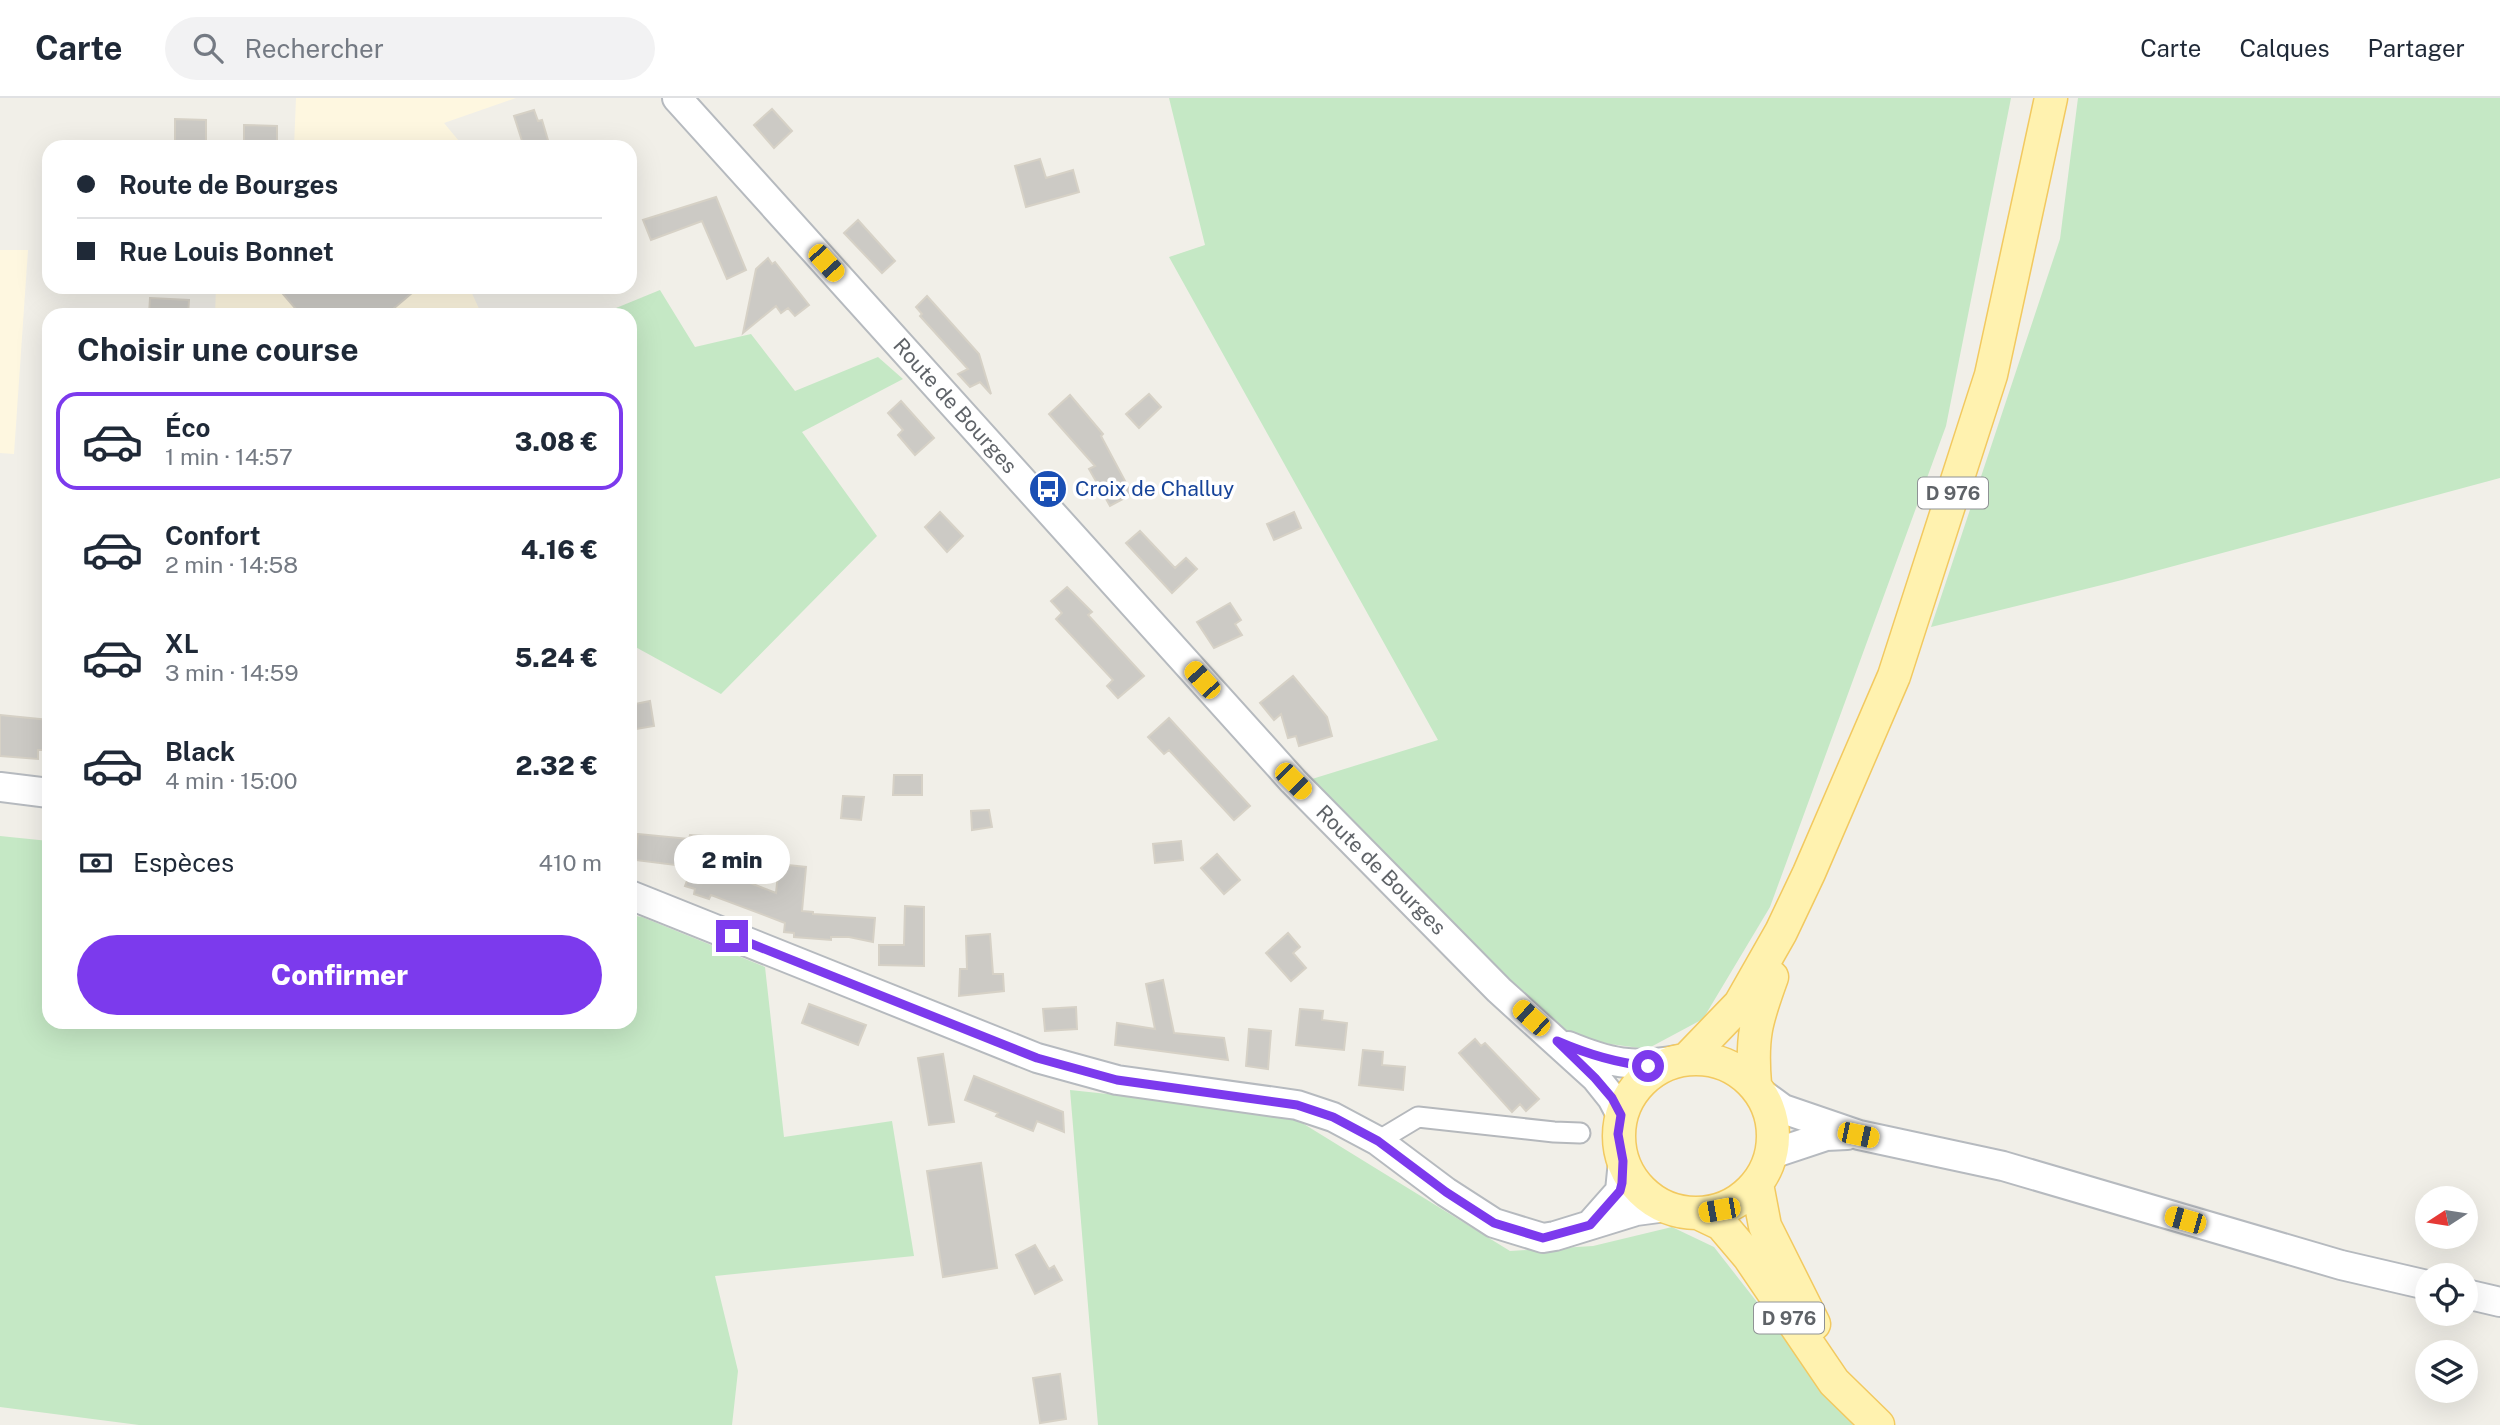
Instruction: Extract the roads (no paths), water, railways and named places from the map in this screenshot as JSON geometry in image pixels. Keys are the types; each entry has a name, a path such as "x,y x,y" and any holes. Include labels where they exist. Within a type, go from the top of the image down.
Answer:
{"main road":[{"name":"D 976","path":"1758,1088 1752,1051 1756,1021 1810,873 1894,676 1991,374 2051,98"},
{"name":"D 976","path":"1683,1059 1707,1041 1740,1004 1781,932 1810,873"},
{"path":"1683,1059 1719,1061 1741,1072 1758,1088 1772,1116 1774,1136 1772,1154 1758,1184 1733,1204 1700,1214 1666,1208 1637,1187 1623,1161 1618,1134 1621,1115 1634,1088 1655,1069 1683,1059"},
{"name":"D 976","path":"1758,1184 1766,1226 1782,1262 1838,1370 1879,1425"},
{"name":"D 976","path":"1700,1214 1721,1224 1749,1257 1834,1382 1879,1425"}],"street":[{"name":"Route de Bourges","path":"677,98 1293,781 1500,990 1595,1078 1612,1098 1621,1115"},
{"path":"0,787 42,792"},
{"path":"637,898 1037,1058 1117,1080 1297,1105 1333,1117 1378,1141 1446,1192 1494,1223 1543,1238 1636,1211 1666,1208"},
{"name":"Route de Bourges","path":"1557,1041 1623,1064 1648,1066 1683,1059"},
{"path":"1758,1088 1783,1109 1858,1135 2003,1166 2341,1265 2415,1282"},
{"path":"1378,1141 1418,1117 1580,1133"},
{"path":"1772,1154 1826,1136 1858,1135"},
{"path":"1590,1225 1620,1191 1623,1161"},
{"path":"2478,1296 2500,1301"}],"place":[{"name":"Croix de Challuy","path":"1048,489"}]}
